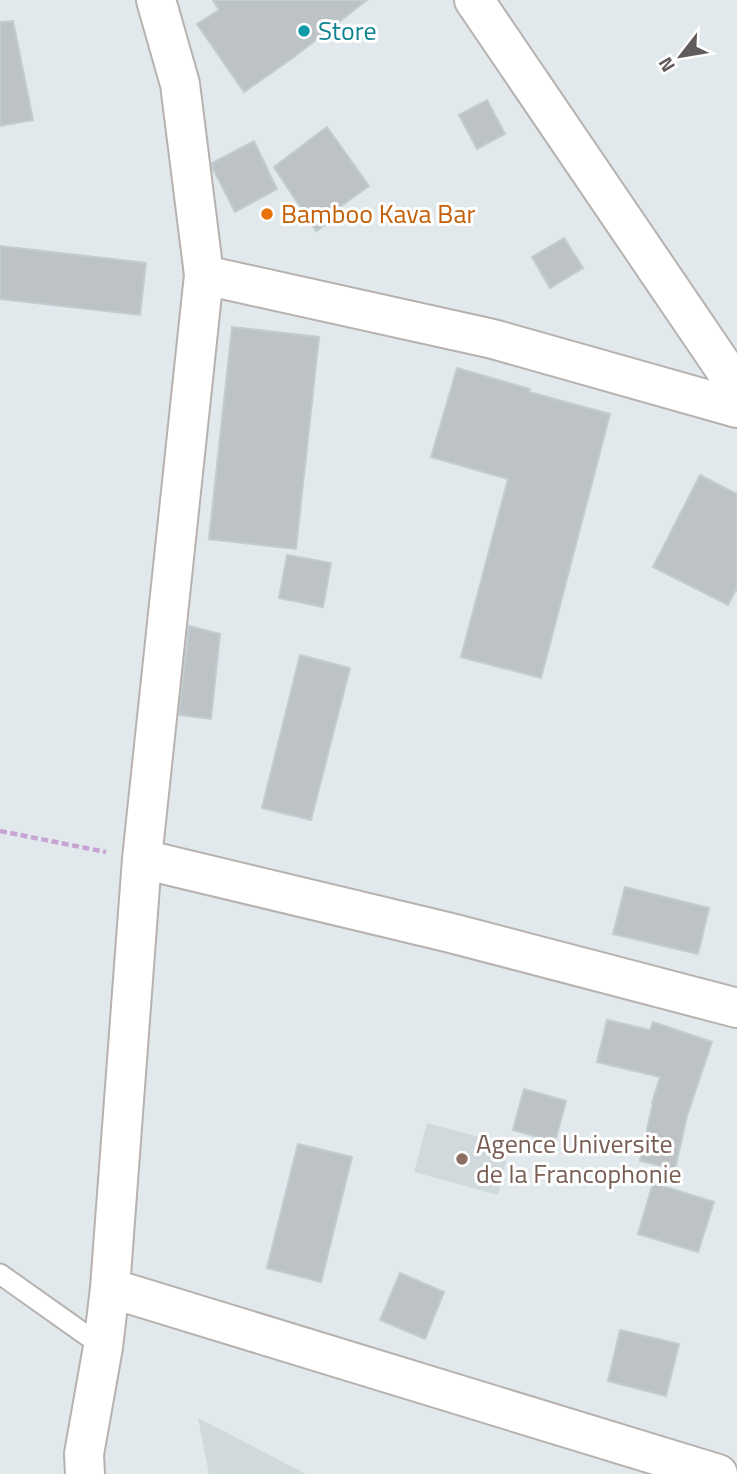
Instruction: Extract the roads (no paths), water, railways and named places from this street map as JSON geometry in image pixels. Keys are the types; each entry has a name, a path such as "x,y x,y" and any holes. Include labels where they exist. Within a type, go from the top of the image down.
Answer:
{"street":[{"path":"85,1474 84,1454 103,1347 110,1288 142,859 204,275 180,84 156,0"},
{"path":"474,0 737,387"},
{"path":"204,275 493,339 737,408"},
{"path":"142,859 452,933 737,1009"},
{"path":"110,1288 718,1474"}],"lane":[{"path":"0,1274 103,1347"}],"place":[{"name":"Store","path":"304,31"},
{"name":"Bamboo Kava Bar","path":"267,214"},
{"name":"Agence Universite de la Francophonie","path":"462,1159"}]}
